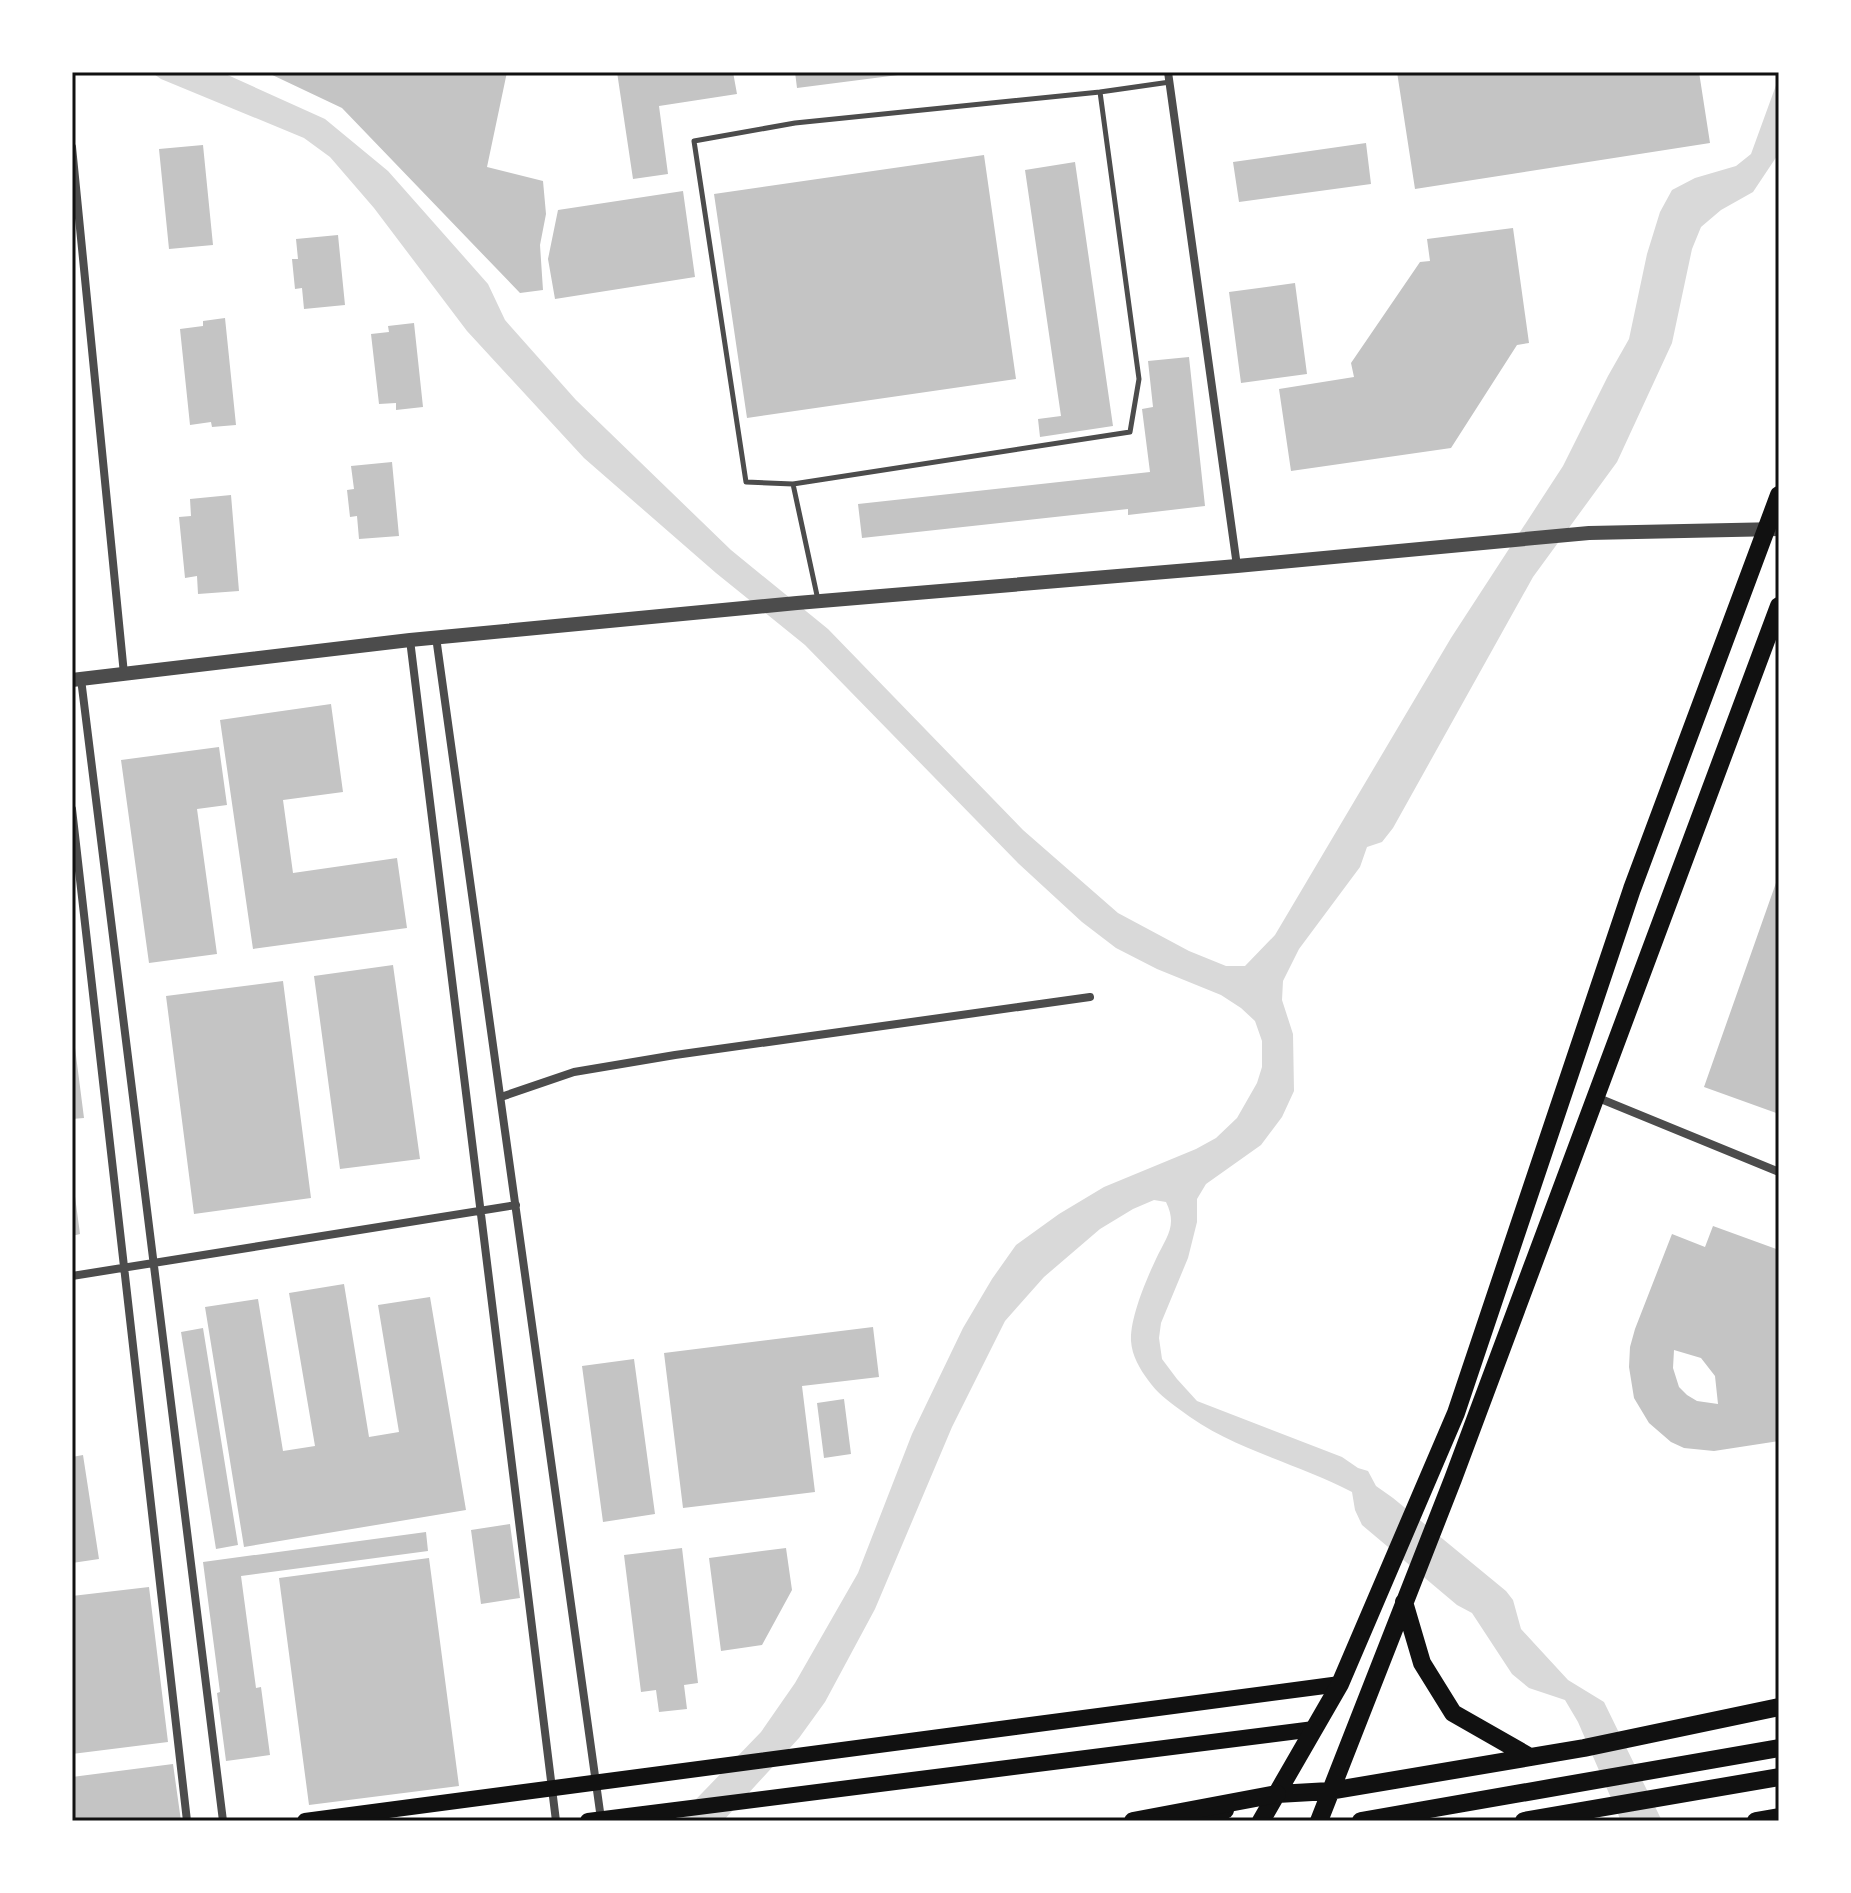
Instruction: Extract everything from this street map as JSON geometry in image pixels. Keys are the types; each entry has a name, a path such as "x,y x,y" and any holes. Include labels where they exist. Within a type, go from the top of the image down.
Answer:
{"main road":[{"path":"1261,1821 1340,1684 1456,1413 1632,889 1773,530 1779,495"},
{"path":"1319,1821 1453,1479 1779,606"},
{"path":"1405,1601 1422,1663 1453,1713 1530,1757"},
{"path":"305,1821 1340,1684"},
{"path":"1133,1821 1277,1794 1330,1791 1584,1748 1779,1707"},
{"path":"595,1820 1314,1729"},
{"path":"1361,1821 1779,1748"},
{"path":"1524,1821 1779,1777"},
{"path":"1189,1821 1277,1794"},
{"path":"1756,1821 1779,1817"}],"street":[{"path":"1169,77 1237,566"},
{"path":"72,147 124,674"},
{"path":"223,1821 77,680 436,637 818,601 1589,533 1773,530"},
{"path":"436,637 596,1783 595,1820"},
{"path":"410,640 556,1821"},
{"path":"72,809 187,1821"},
{"path":"501,1097 574,1072 1090,997"},
{"path":"1595,1097 1779,1172"},
{"path":"72,1276 516,1205"}],"lane":[{"path":"1100,92 1139,379 1130,432 793,484 746,482 694,141 795,123 1100,92 1169,77"},
{"path":"793,484 818,601"}],"shaded area":[{"path":"151,72 221,72 325,119 388,171 488,284 505,320 576,400 731,550 828,629 1023,830 1118,913 1189,951 1226,966 1245,966 1275,935 1451,638 1563,466 1629,339 1647,254 1660,212 1672,190 1695,178 1736,166 1751,154 1779,77 1779,153 1753,192 1721,210 1701,227 1692,249 1672,343 1617,462 1533,577 1393,828 1382,842 1367,847 1360,867 1299,949 1283,981 1282,1000 1293,1034 1294,1091 1282,1117 1261,1145 1206,1184 1197,1199 1197,1222 1188,1258 1161,1323 1159,1338 1162,1359 1197,1401 1342,1457 1368,1471 1376,1486 1506,1591 1513,1600 1521,1629 1568,1680 1604,1702 1662,1821 1621,1821 1578,1722 1565,1700 1529,1688 1512,1674 1472,1613 1457,1605 1362,1525 1352,1492 1220,1435 1179,1409 1151,1385 1133,1352 1131,1332 1139,1299 1171,1225 1166,1202 1154,1200 1100,1229 1044,1277 1005,1321 952,1427 875,1609 825,1702 799,1738 723,1821 675,1821 761,1732 795,1683 858,1573 912,1434 963,1328 1016,1245 1104,1187 1216,1138 1237,1118 1257,1083 1262,1067 1262,1041 1255,1021 1241,1008 1221,995 1157,969 1116,948 1082,922 1019,864 805,645 716,573 584,458 467,331 374,208 330,157 304,138 161,79"}],"building":[{"path":"266,72 507,72 487,167 543,181 546,214 540,245 543,290 520,293 342,108"},
{"path":"617,72 733,72 737,94 659,106 668,174 633,179"},
{"path":"795,72 906,72 906,74 797,88"},
{"path":"1397,72 1699,72 1710,143 1415,189"},
{"path":"1366,143 1371,184 1239,202 1233,162"},
{"path":"203,145 213,245 169,249 159,149"},
{"path":"984,155 1016,379 747,418 714,194"},
{"path":"1075,162 1113,426 1040,437 1038,419 1061,416 1025,170"},
{"path":"683,191 695,277 555,299 548,259 558,210"},
{"path":"1513,228 1529,343 1517,345 1451,448 1291,471 1279,389 1354,377 1351,363 1420,262 1430,261 1427,239"},
{"path":"338,235 345,305 304,309 302,288 295,289 292,259 298,259 296,239"},
{"path":"1295,283 1307,374 1241,383 1229,292"},
{"path":"225,318 236,425 212,427 211,422 190,425 180,329 203,326 203,321"},
{"path":"414,323 423,407 396,410 396,403 379,404 371,334 389,332 388,326"},
{"path":"1189,357 1205,506 1128,515 1128,509 862,538 858,504 1150,472 1142,409 1153,407 1148,361"},
{"path":"392,462 399,536 359,539 357,516 350,517 347,490 354,489 351,466"},
{"path":"231,495 239,591 198,594 197,576 185,578 179,517 191,516 190,499"},
{"path":"331,704 343,792 283,800 293,873 397,858 407,928 253,949 220,720"},
{"path":"219,747 227,805 197,809 217,954 149,963 121,760"},
{"path":"1779,881 1779,1114 1704,1087"},
{"path":"393,965 420,1159 340,1169 314,976"},
{"path":"283,981 311,1198 194,1214 166,996"},
{"path":"72,1040 84,1118 72,1119"},
{"path":"72,1189 80,1234 72,1236"},
{"path":"1713,1226 1779,1250 1779,1441 1714,1451 1684,1448 1671,1442 1649,1423 1634,1398 1629,1367 1630,1347 1672,1234 1705,1247","holes":["1674,1350 1701,1358 1715,1376 1718,1404 1697,1401 1679,1387 1673,1368"]},
{"path":"344,1284 369,1437 399,1432 378,1305 430,1297 466,1510 244,1547 205,1307 258,1299 283,1451 315,1446 289,1293"},
{"path":"873,1327 879,1377 802,1386 815,1492 683,1508 664,1353"},
{"path":"203,1328 238,1545 216,1549 181,1332"},
{"path":"634,1359 655,1514 603,1522 582,1366"},
{"path":"844,1399 851,1454 824,1458 817,1403"},
{"path":"83,1455 99,1559 72,1563 72,1457"},
{"path":"510,1524 520,1598 481,1604 471,1530"},
{"path":"426,1532 428,1551 241,1576 256,1688 261,1687 270,1755 226,1761 203,1562"},
{"path":"682,1548 698,1683 684,1685 687,1709 659,1712 656,1690 641,1692 624,1555"},
{"path":"786,1548 792,1590 762,1645 721,1651 709,1558"},
{"path":"429,1558 459,1786 309,1805 279,1578"},
{"path":"149,1587 168,1742 72,1754 72,1596"},
{"path":"173,1764 181,1821 72,1821 72,1777"}]}
